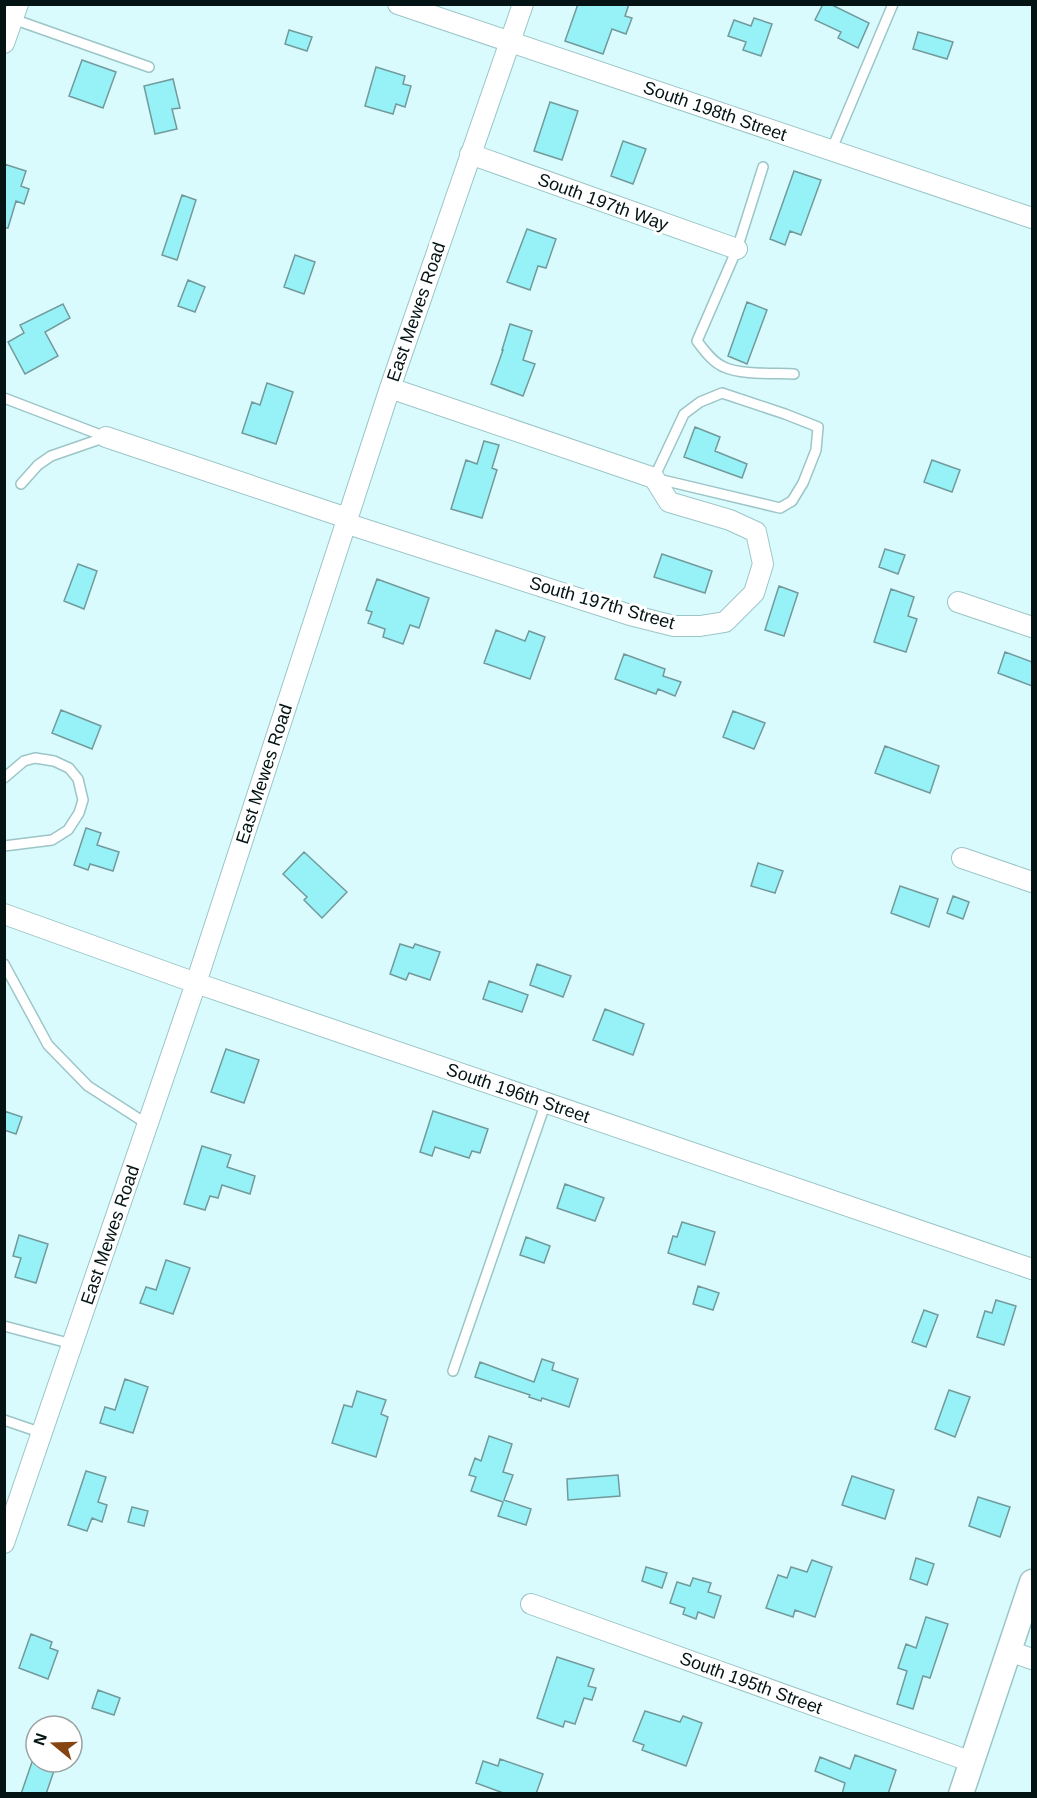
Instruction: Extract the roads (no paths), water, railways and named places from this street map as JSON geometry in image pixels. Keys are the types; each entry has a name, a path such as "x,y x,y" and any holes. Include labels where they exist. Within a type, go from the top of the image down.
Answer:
{"street":[{"name":"South 198th Street","path":"398,4 1032,218"},
{"name":"East Mewes Road","path":"5,1538 196,983 390,388 523,4"},
{"path":"4,43 15,12"},
{"name":"South 197th Way","path":"470,154 736,249"},
{"path":"390,388 654,478"},
{"name":"South 197th Street","path":"106,437 346,521 641,617 674,626 700,626 725,622 754,593 763,564 756,532 730,520 669,502 654,478"},
{"path":"958,602 1032,627"},
{"path":"962,858 1032,882"},
{"name":"South 196th Street","path":"4,914 196,983 1032,1269"},
{"path":"961,1794 1032,1582"},
{"name":"South 195th Street","path":"531,1604 972,1762"},
{"path":"1009,1651 1032,1659"}],"lane":[{"path":"831,151 892,4"},
{"path":"15,12 149,67"},
{"path":"763,167 736,249 697,341 715,362 724,368 748,372 794,374"},
{"path":"722,393 818,427 816,450 802,483 792,501 780,508 654,478 684,414 700,402 722,393"},
{"path":"4,398 106,437"},
{"path":"21,484 38,465 51,456 106,437"},
{"path":"4,778 24,761 35,758 54,761 69,768 78,779 83,800 79,813 68,830 52,840 4,846"},
{"path":"4,964 48,1046 88,1086 147,1124"},
{"path":"453,1371 546,1102"},
{"path":"4,1326 72,1344"},
{"path":"4,1420 42,1433"}]}
